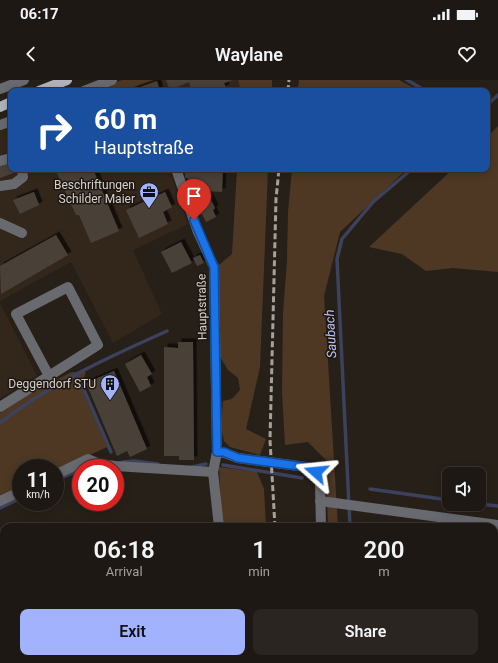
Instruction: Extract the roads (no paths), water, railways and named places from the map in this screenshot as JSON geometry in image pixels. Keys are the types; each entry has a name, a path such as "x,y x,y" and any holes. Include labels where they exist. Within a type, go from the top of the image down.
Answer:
{"main road":[{"path":"47,88 67,80"}],"street":[{"path":"0,89 24,80"},
{"path":"92,88 112,80"},
{"path":"0,186 14,184 23,178 22,172"},
{"name":"Hauptstraße","path":"177,172 198,232 214,267 217,452 213,472 219,523"},
{"path":"0,223 22,233"},
{"path":"0,407 49,376 98,345 68,287 16,314 49,376"},
{"path":"217,452 224,452 238,458 306,467 316,472 320,482 321,523"},
{"path":"64,471 88,460 100,464 115,466 213,472"},
{"path":"0,501 12,495"},
{"path":"320,501 482,523"}],"waterway":[{"name":"Saubach","path":"407,80 421,88"},
{"name":"Saubach","path":"490,102 498,95"},
{"name":"Saubach","path":"350,523 337,259 342,239 373,202 408,172"},
{"path":"0,423 39,395 60,383 102,361 167,331"},
{"path":"77,374 111,452"},
{"path":"124,462 134,461 158,464"},
{"path":"192,467 206,464"},
{"path":"223,465 302,478"},
{"path":"64,477 72,473"},
{"path":"370,489 442,499"},
{"path":"0,508 12,502"},
{"path":"486,505 498,506"}],"railway":[{"path":"288,88 289,80"},
{"path":"275,523 270,440 276,199 279,172"}],"place":[{"name":"Beschriftungen Schilder Maier","path":"149,209"},
{"name":"Deggendorf STU","path":"110,401"}]}
